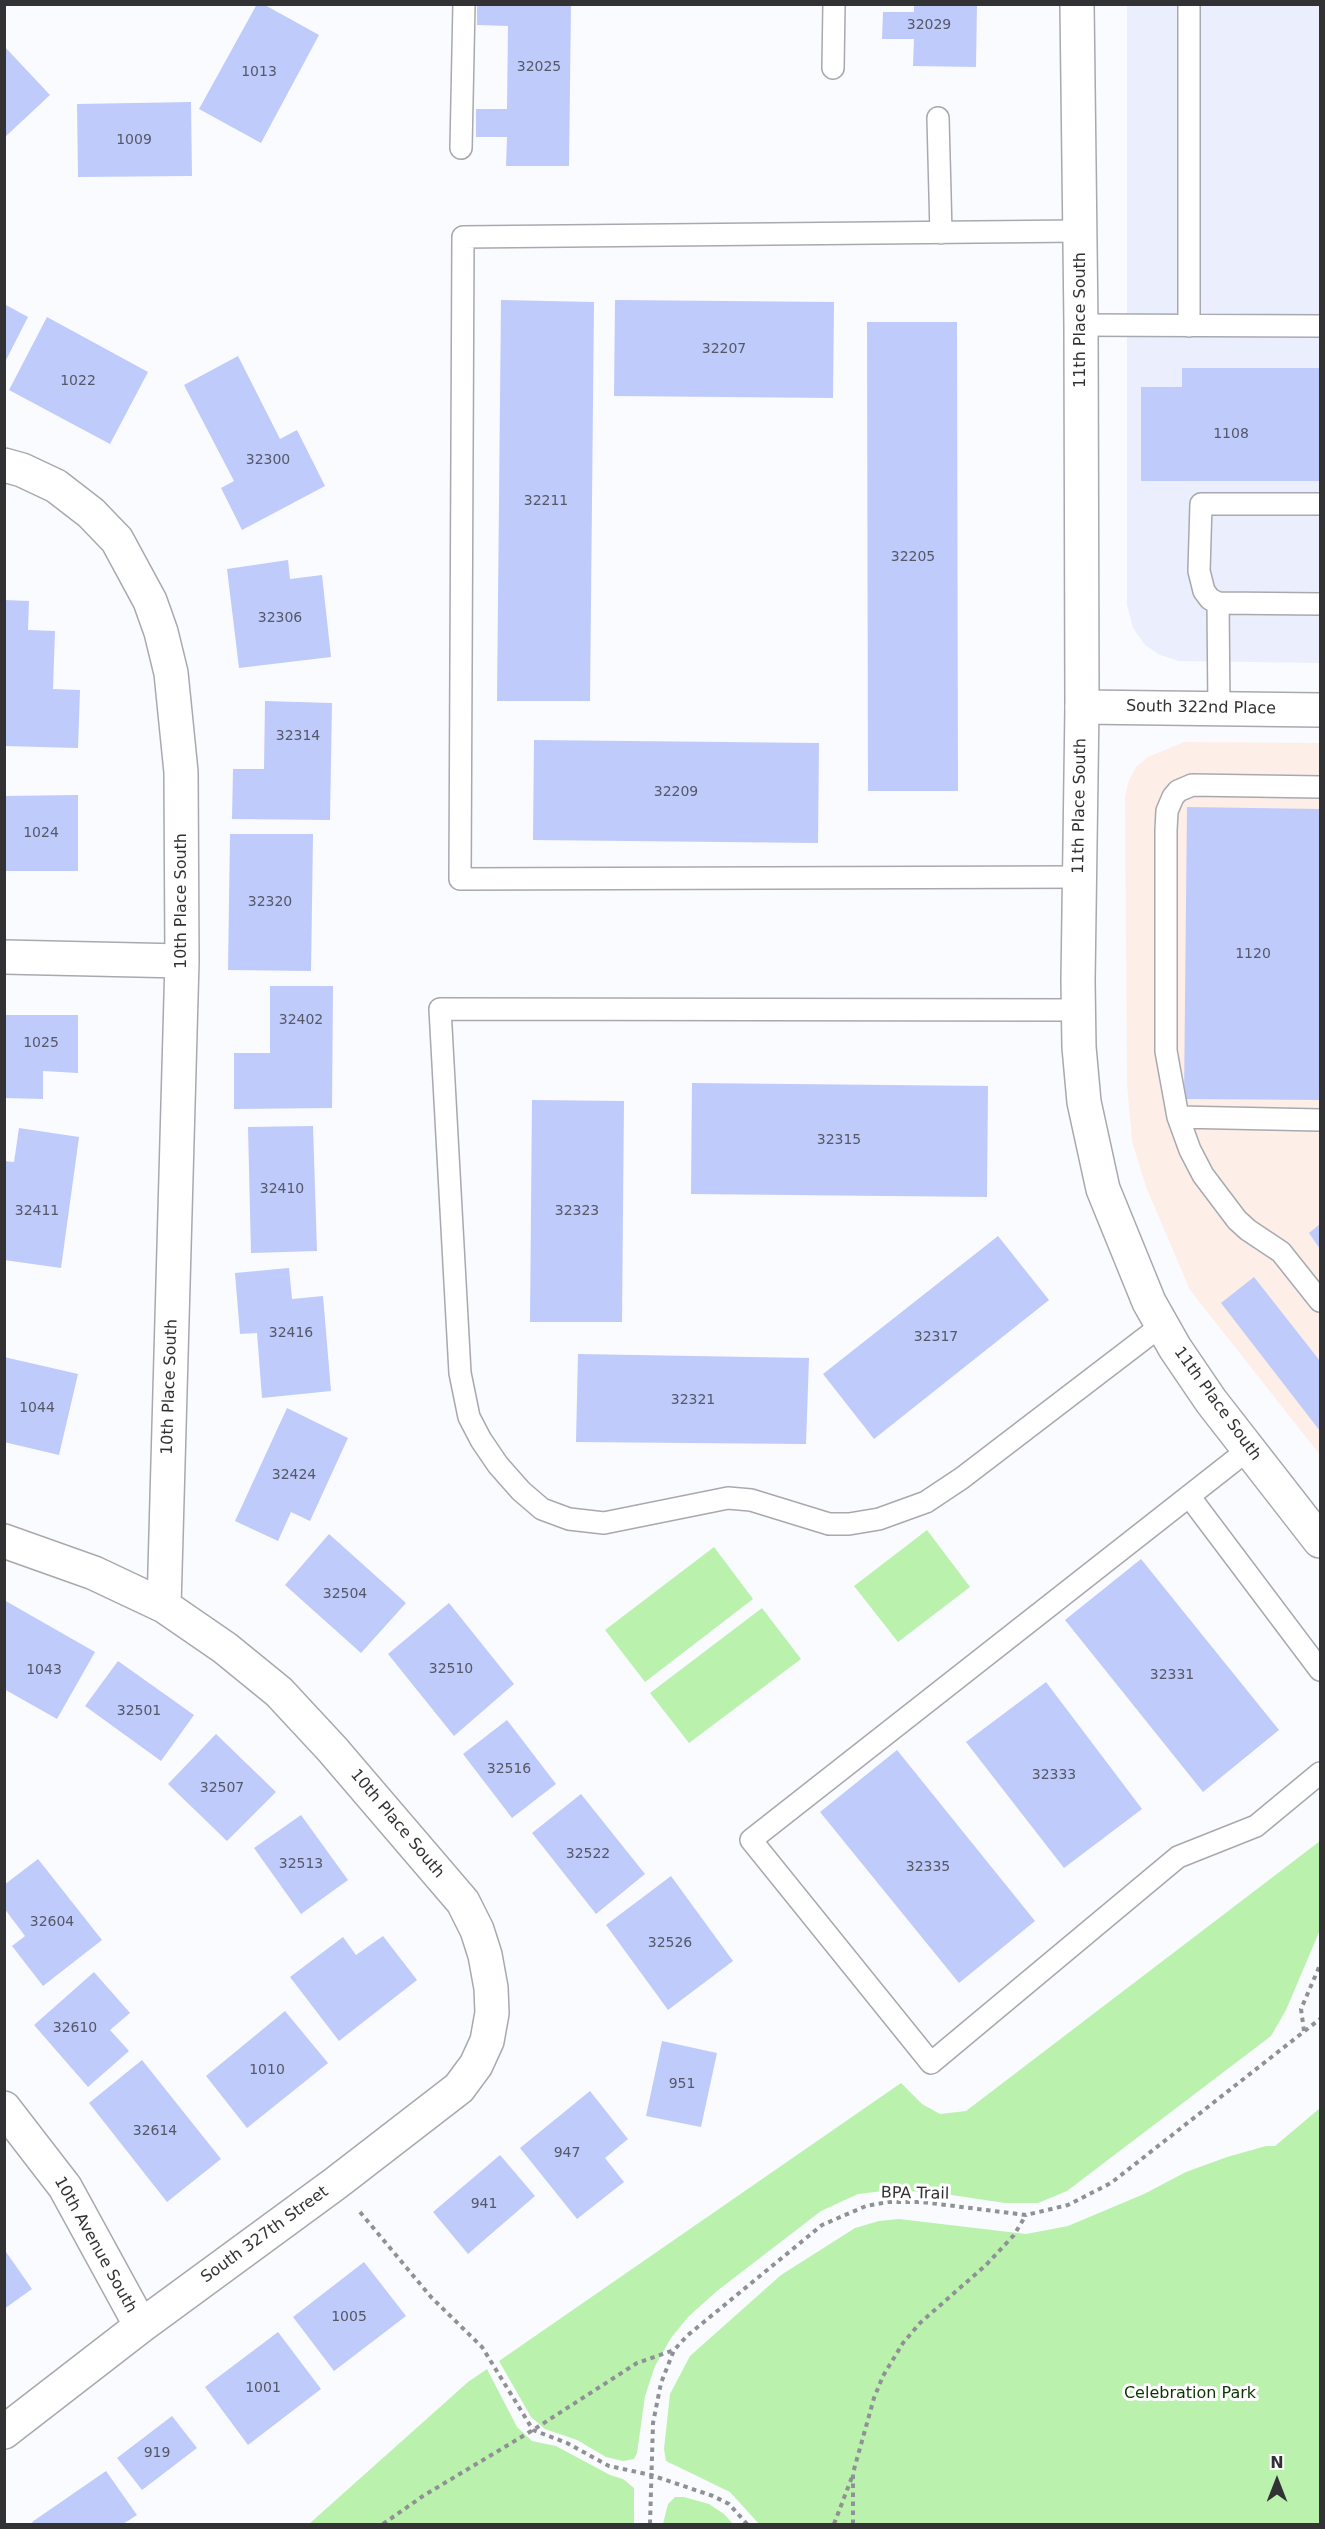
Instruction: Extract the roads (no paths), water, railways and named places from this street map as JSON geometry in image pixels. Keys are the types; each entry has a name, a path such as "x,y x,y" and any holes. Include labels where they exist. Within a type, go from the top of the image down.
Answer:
{"street":[{"name":"11th Place South","path":"1077,4 1082,707 1078,1010 1084,1102 1103,1189 1149,1302 1175,1348 1211,1401 1320,1540"},
{"name":"10th Place South","path":"4,465 22,470 56,486 91,513 117,540 137,574 161,632 171,673 181,772 182,961 164,1606 225,1648 279,1692 333,1749 463,1902 477,1930 484,1954 492,2013"},
{"name":"South 322nd Place","path":"1082,707 1320,710"},
{"path":"4,957 182,961"},
{"path":"4,1540 94,1573 164,1606"},
{"name":"South 327th Street","path":"4,2432 141,2326 336,2183 459,2088 476,2065 487,2041 492,2013"},
{"name":"10th Avenue South","path":"4,2108 65,2187 141,2326"}],"lane":[{"path":"461,148 464,4"},
{"path":"833,68 834,4"},
{"path":"1189,326 1190,4"},
{"path":"938,118 941,233"},
{"path":"1079,877 460,879 463,237 1080,231"},
{"path":"1081,325 1320,326"},
{"path":"1320,504 1201,504 1200,581 1210,599 1218,603 1320,604"},
{"path":"1218,603 1220,708"},
{"path":"1320,787 1192,785 1178,791 1168,806 1166,830 1166,1051 1178,1117 1190,1150 1203,1175 1237,1220 1281,1252 1320,1301"},
{"path":"1078,1010 440,1009 460,1373 469,1417 492,1457 521,1491 542,1509 569,1519 604,1523 728,1498 751,1500 829,1524 849,1524 879,1519 926,1502 962,1478 1162,1325"},
{"path":"1178,1117 1320,1119"},
{"path":"1249,1449 751,1840 931,2063 1178,1857 1256,1826 1320,1773"},
{"path":"1189,1496 1320,1670"}],"park label":[{"name":"Celebration Park","path":"1190,2394"}]}
